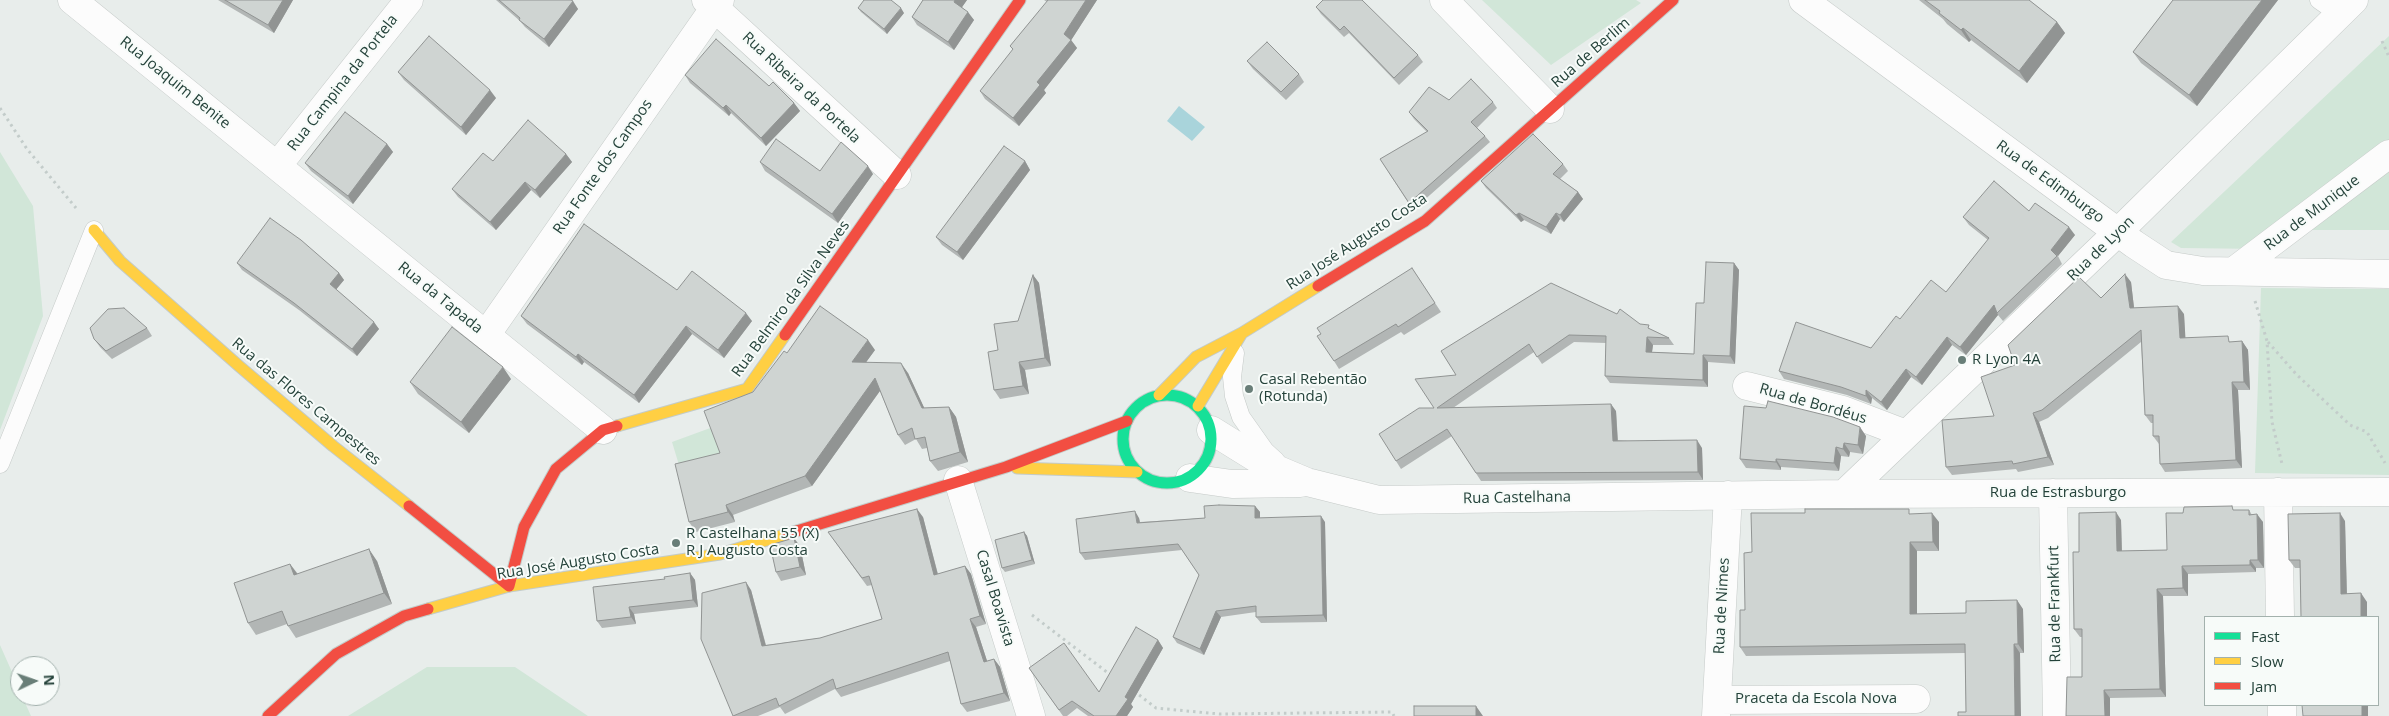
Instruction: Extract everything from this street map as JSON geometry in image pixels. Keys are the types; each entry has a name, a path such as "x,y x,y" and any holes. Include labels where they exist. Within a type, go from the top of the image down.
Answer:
{"street":[{"name":"Rua Joaquim Benite","path":"72,0 278,166"},
{"name":"Rua Campina da Portela","path":"278,166 409,0"},
{"name":"Rua Belmiro da Silva Neves","path":"509,586 524,527 556,469 603,430 747,389 1020,0"},
{"path":"1444,0 1550,109"},
{"name":"Rua de Berlim","path":"1550,109 1673,0"},
{"name":"Rua de Edimburgo","path":"1803,0 2118,232 2166,265 2190,270 2234,272 2389,274"},
{"name":"Rua Ribeira da Portela","path":"713,2 897,175"},
{"name":"Rua Fonte dos Campos","path":"486,335 713,2"},
{"name":"Rua de Lyon","path":"1844,494 2118,232 2337,5"},
{"name":"Rua José Augusto Costa","path":"268,716 336,654 404,616 509,586 720,554 958,480 1006,467 1127,421 1135,409 1146,400 1159,395 1196,358 1242,333 1425,221 1550,109"},
{"name":"Rua de Munique","path":"2234,272 2389,154"},
{"name":"Rua da Tapada","path":"278,166 603,430"},
{"name":"Rua das Flores Campestres","path":"94,230 120,261 332,446 509,586"},
{"name":"Rua José Augusto Costa","path":"1198,406 1242,333"},
{"name":"Rua de Bordéus","path":"1747,386 1843,410 1906,434"},
{"path":"1159,395 1173,394 1186,398 1198,406 1206,417 1211,430 1212,444 1208,458 1200,470 1190,478"},
{"path":"1127,421 1123,434 1124,448 1129,461 1138,472"},
{"name":"Rua Castelhana","path":"1211,430 1269,466 1308,482 1379,500 1728,495"},
{"name":"Rua José Augusto Costa","path":"1006,467 1138,472 1149,480 1162,484 1176,483 1190,478"},
{"name":"Rua Castelhana","path":"1190,478 1232,484 1308,482"},
{"name":"Casal Boavista","path":"958,480 1031,716"},
{"path":"2280,480 2280,616"},
{"name":"Rua de Estrasburgo","path":"1728,495 2053,493 2280,480 2389,492"},
{"name":"Rua de Frankfurt","path":"2053,493 2057,716"},
{"name":"Rua de Nimes","path":"1716,708 1728,495"},
{"name":"Praceta da Escola Nova","path":"1716,708 1916,699"}],"lane":[{"path":"0,464 94,230"},
{"path":"1242,333 1234,357 1232,377 1234,396 1241,417 1265,451 1308,482"}],"path":[{"path":"2382,41 2389,57"},
{"path":"0,108 27,149 94,230"},
{"path":"2254,296 2267,341 2272,422 2280,480"},
{"path":"2267,341 2296,374 2350,425 2367,432 2389,470"},
{"path":"1024,609 1116,678"},
{"path":"1132,690 1156,708 1219,714 1392,712 1394,716"}],"green space":[{"path":"1482,0 1636,0 1641,3 1551,65"},
{"path":"2389,36 2389,230 2289,230 2264,249 2181,248 2171,242"},
{"path":"0,152 33,206 43,316 0,430"},
{"path":"2261,288 2389,289 2389,475 2255,473"},
{"path":"713,427 726,462 682,475 672,442"},
{"path":"0,645 10,668 10,706 26,706 31,716 0,716"},
{"path":"427,667 515,667 588,716 348,716"}],"water":[{"path":"1179,106 1205,127 1192,141 1167,121"}],"building":[{"path":"225,0 283,0 268,25"},
{"path":"499,0 573,1 544,39 519,20 520,18"},
{"path":"864,0 891,0 901,8 884,29 858,8"},
{"path":"923,0 955,0 954,2 968,12 948,42 912,17"},
{"path":"1048,0 1086,0 1064,34 1071,40 1037,82 1040,85 1013,118 980,91 1013,49 1010,46"},
{"path":"1323,0 1362,0 1418,55 1394,78 1344,26 1340,30 1316,7"},
{"path":"1925,0 2029,0 2057,22 2019,71 1963,28 1961,30"},
{"path":"2173,0 2262,0 2189,95 2133,52"},
{"path":"429,36 490,90 461,127 398,72"},
{"path":"716,39 769,86 773,82 794,103 761,138 726,105 723,108 685,75"},
{"path":"1267,42 1299,74 1281,92 1247,61"},
{"path":"1471,79 1493,102 1471,122 1485,136 1409,203 1380,159 1428,131 1409,112 1429,87 1449,100"},
{"path":"345,112 387,144 348,196 305,163"},
{"path":"528,120 566,154 535,190 525,182 490,222 452,189 483,153 493,161"},
{"path":"1533,134 1563,164 1553,174 1578,192 1560,215 1556,213 1546,227 1519,213 1516,215 1481,181"},
{"path":"776,139 820,171 841,142 868,166 832,214 760,162"},
{"path":"1004,146 1025,161 957,252 936,237"},
{"path":"1994,181 2029,211 2035,203 2069,227 2051,250 2057,256 1997,313 1994,305 1960,347 1947,337 1916,377 1906,369 1881,402 1866,390 1866,396 1841,387 1779,371 1796,322 1871,348 1896,316 1900,319 1931,280 1946,292 1989,238 1963,217"},
{"path":"270,218 301,240 339,273 330,284 374,322 352,349 294,303 237,263"},
{"path":"584,224 677,290 692,271 746,313 718,350 686,326 634,395 578,354 576,357 521,316"},
{"path":"1706,262 1734,263 1730,356 1703,355 1703,380 1605,376 1606,336 1569,335 1537,357 1529,344 1437,408 1611,404 1613,441 1697,440 1698,472 1476,473 1447,429 1396,461 1379,434 1419,408 1434,408 1415,379 1456,375 1441,351 1551,283 1617,314 1620,309 1640,324 1649,325 1648,328 1669,338 1647,337 1646,352 1694,354 1696,303 1704,303"},
{"path":"1412,268 1435,303 1398,327 1396,324 1334,361 1317,336 1321,334 1317,328"},
{"path":"2125,274 2130,308 2178,306 2180,338 2228,336 2229,342 2242,341 2244,382 2232,382 2236,460 2160,464 2159,436 2153,436 2153,415 2145,415 2141,330 2042,410 2033,413 2048,457 2013,464 2012,461 1946,467 1942,420 1994,416 1981,377 2015,365 2008,345 2079,277 2101,298"},
{"path":"1033,275 1045,358 1019,362 1023,386 994,390 988,352 998,350 994,324 1018,321"},
{"path":"820,306 868,340 852,362 901,363 922,408 949,407 960,452 930,461 925,437 915,439 912,428 898,435 875,378 805,476 726,505 728,512 689,522 675,464 720,453 704,411 753,392 784,351 787,353"},
{"path":"124,308 147,328 106,351 94,339 90,328 108,309"},
{"path":"452,327 503,367 461,422 410,382"},
{"path":"1768,401 1833,417 1860,427 1858,445 1844,443 1843,449 1836,447 1834,463 1776,459 1776,462 1740,459 1744,406 1766,408"},
{"path":"1204,506 1255,506 1255,518 1321,516 1323,615 1256,617 1256,606 1216,611 1200,649 1173,637 1199,575 1178,544 1080,553 1076,519 1135,511 1137,523 1205,518"},
{"path":"2232,506 2233,510 2249,510 2249,515 2257,514 2258,560 2250,560 2250,565 2182,566 2183,588 2157,589 2160,689 2104,690 2105,716 2066,716 2067,677 2082,677 2082,629 2074,629 2073,552 2079,552 2079,513 2116,512 2117,551 2167,550 2166,513 2183,513 2184,507"},
{"path":"917,509 934,575 965,566 980,616 970,619 984,662 994,659 1004,693 961,704 948,652 836,689 833,679 779,706 776,698 733,716 701,639 702,593 746,582 762,646 820,638 882,619 869,576 862,578 828,532"},
{"path":"1805,509 1909,509 1909,514 1932,513 1933,542 1910,542 1910,614 1966,613 1966,601 2017,600 2018,644 2014,644 2015,716 1958,716 1958,712 1966,712 1965,644 1740,647 1740,610 1745,610 1744,553 1752,552 1751,513 1805,513"},
{"path":"2340,513 2341,594 2361,593 2361,616 2301,616 2300,560 2289,560 2288,514"},
{"path":"1024,532 1032,560 1002,568 995,540"},
{"path":"794,538 800,567 776,572 770,545"},
{"path":"369,549 384,593 288,626 282,611 248,623 234,583 290,564 294,575"},
{"path":"690,573 693,600 629,607 631,617 597,621 593,587 665,579 664,577"},
{"path":"1136,627 1158,640 1125,697 1128,699 1116,716 1094,716 1072,701 1059,710 1029,668 1064,643 1099,692"},
{"path":"1414,706 1476,706 1476,716 1414,716"},
{"path":"2302,706 2362,706 2362,716 2303,716"}],"traffic: fast":[{"path":"1158,395 1176,395 1192,402 1204,414 1211,430 1211,439 1211,448 1204,464 1192,476 1176,483 1158,483 1142,476 1130,464 1123,448 1123,430 1130,414 1142,402 1158,395"}],"traffic: slow":[{"path":"94,230 120,261 239,366 333,446 409,506"},
{"path":"1159,395 1196,357 1242,333 1318,286"},
{"path":"1198,406 1242,333"},
{"path":"617,426 747,389 785,335"},
{"path":"1017,468 1137,472"},
{"path":"428,609 509,586 720,554 787,534"}],"traffic: jam":[{"path":"785,335 1020,0"},
{"path":"1318,286 1425,221 1673,0"},
{"path":"787,534 1006,467 1127,421"},
{"path":"409,506 509,586 524,527 556,469 603,430 617,426"},
{"path":"268,716 336,654 404,616 428,609"}],"place":[{"name":"R Lyon 4A","path":"1962,360"},
{"name":"Casal Rebentão (Rotunda)","path":"1249,389"},
{"name":"R Castelhana 55 (X) R J Augusto Costa","path":"676,543"}]}
